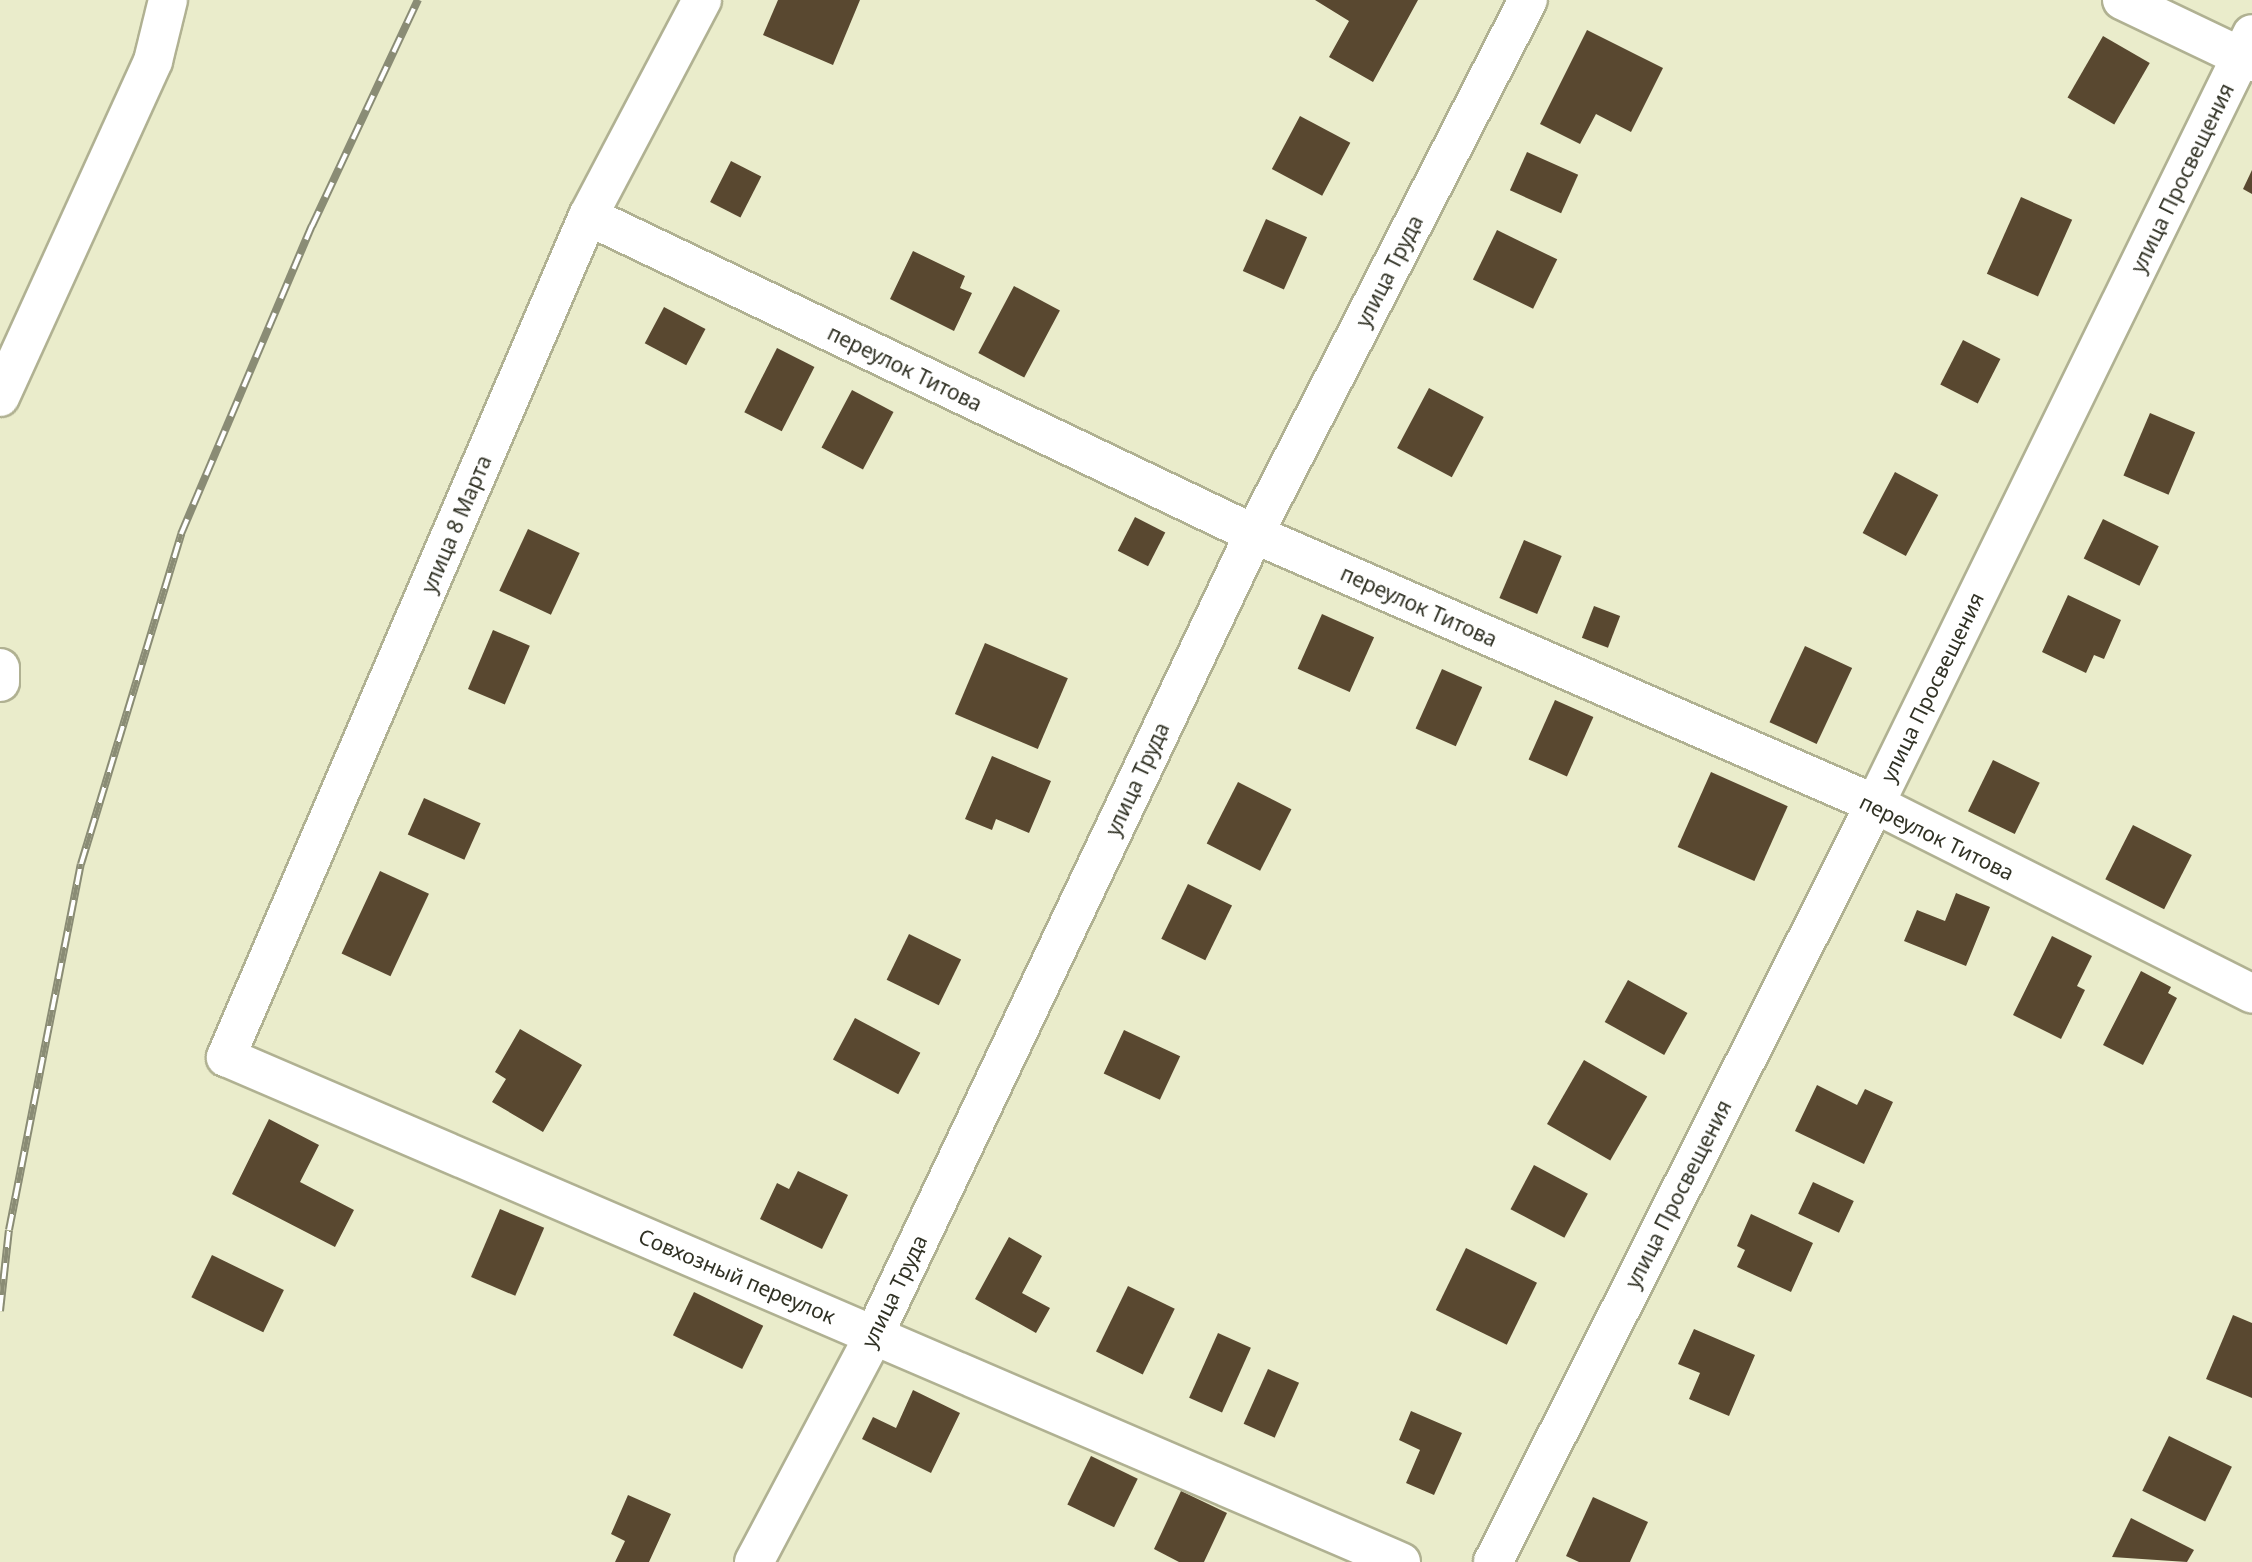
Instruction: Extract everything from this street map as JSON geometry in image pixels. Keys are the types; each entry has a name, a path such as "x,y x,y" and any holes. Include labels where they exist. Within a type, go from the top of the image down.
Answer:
{"street":[{"path":"0,397 153,61 168,0"},
{"name":"улица 8 Марта","path":"226,1056 588,216 702,0"},
{"name":"улица Труда","path":"754,1562 874,1335 1254,534 1528,0"},
{"path":"2122,0 2248,51"},
{"name":"улица Просвещения","path":"1493,1562 1875,804 2248,51"},
{"name":"переулок Титова","path":"588,216 1254,534 1875,804 2252,994"},
{"path":"0,668 0,682"},
{"name":"Совхозный переулок","path":"226,1056 1401,1562"}],"building":[{"path":"778,0 860,0 833,65 763,35"},
{"path":"1315,0 1418,0 1373,82 1329,57 1349,21"},
{"path":"1587,30 1663,68 1631,132 1596,114 1580,144 1540,124"},
{"path":"2103,36 2150,63 2114,124 2068,97"},
{"path":"1300,116 1350,143 1322,196 1272,169"},
{"path":"1527,152 1578,175 1561,213 1510,190"},
{"path":"731,161 761,176 740,217 710,202"},
{"path":"2252,170 2252,194 2243,189"},
{"path":"2021,197 2072,220 2038,297 1987,274"},
{"path":"1266,219 1307,237 1284,289 1243,271"},
{"path":"1497,230 1557,259 1533,309 1473,279"},
{"path":"913,251 965,276 960,288 972,293 954,331 890,299"},
{"path":"1014,286 1060,310 1024,378 978,353"},
{"path":"664,307 705,329 686,365 645,343"},
{"path":"1963,340 2000,359 1978,404 1940,385"},
{"path":"777,348 814,367 782,431 744,412"},
{"path":"1429,388 1484,417 1452,477 1397,448"},
{"path":"852,390 893,412 863,469 821,447"},
{"path":"2150,413 2195,432 2169,495 2123,476"},
{"path":"1895,472 1938,495 1906,556 1863,533"},
{"path":"1135,517 1165,532 1148,566 1118,551"},
{"path":"2103,519 2159,546 2139,586 2084,559"},
{"path":"528,529 580,553 551,615 499,591"},
{"path":"1524,540 1562,556 1537,614 1499,598"},
{"path":"2068,595 2121,620 2104,659 2094,655 2086,673 2042,652"},
{"path":"1594,606 1620,616 1608,648 1582,638"},
{"path":"1322,614 1374,637 1350,692 1298,669"},
{"path":"493,630 530,646 505,705 468,689"},
{"path":"985,643 1068,678 1038,749 955,714"},
{"path":"1805,646 1852,668 1817,744 1770,722"},
{"path":"1442,669 1482,687 1456,746 1416,728"},
{"path":"1555,700 1593,717 1567,776 1529,759"},
{"path":"992,756 1051,781 1029,833 996,819 992,830 965,819"},
{"path":"1993,760 2040,783 2015,834 1968,811"},
{"path":"1711,772 1788,806 1754,881 1678,847"},
{"path":"1238,782 1291,809 1260,871 1207,843"},
{"path":"424,798 481,823 464,860 408,835"},
{"path":"2133,825 2192,855 2164,909 2105,879"},
{"path":"380,871 429,894 390,976 342,953"},
{"path":"1188,884 1232,905 1205,960 1161,939"},
{"path":"1956,893 1990,907 1966,966 1904,941 1917,910 1945,921"},
{"path":"909,934 961,959 939,1005 887,980"},
{"path":"2052,936 2092,956 2077,986 2085,990 2061,1039 2013,1015"},
{"path":"2141,971 2171,987 2168,993 2177,998 2143,1065 2103,1045"},
{"path":"1628,980 1687,1013 1664,1055 1605,1022"},
{"path":"855,1018 920,1053 898,1094 833,1059"},
{"path":"520,1029 582,1065 543,1132 492,1102 506,1079 495,1072"},
{"path":"1124,1030 1180,1056 1160,1100 1104,1074"},
{"path":"1584,1060 1647,1096 1610,1161 1547,1124"},
{"path":"1817,1085 1857,1105 1865,1089 1893,1102 1864,1164 1795,1131"},
{"path":"269,1119 319,1145 300,1182 354,1210 335,1247 232,1194"},
{"path":"1534,1165 1588,1194 1564,1238 1511,1209"},
{"path":"798,1171 848,1195 822,1249 760,1219 777,1183 789,1189"},
{"path":"1813,1182 1854,1201 1839,1233 1798,1214"},
{"path":"500,1209 544,1228 515,1296 471,1277"},
{"path":"1751,1214 1813,1243 1791,1292 1737,1267 1745,1250 1737,1246"},
{"path":"1009,1237 1042,1256 1022,1293 1050,1308 1036,1333 975,1299"},
{"path":"1466,1248 1537,1283 1507,1345 1436,1310"},
{"path":"212,1255 284,1290 263,1332 191,1297"},
{"path":"1128,1286 1175,1309 1143,1374 1096,1352"},
{"path":"694,1292 763,1326 742,1369 673,1335"},
{"path":"2233,1315 2252,1323 2252,1398 2206,1379"},
{"path":"1694,1329 1755,1355 1729,1416 1689,1399 1700,1373 1678,1364"},
{"path":"1218,1333 1251,1348 1222,1413 1189,1398"},
{"path":"1268,1369 1299,1383 1275,1438 1244,1424"},
{"path":"913,1390 960,1413 931,1473 862,1439 873,1417 896,1428"},
{"path":"1411,1411 1462,1433 1434,1495 1406,1483 1420,1450 1399,1440"},
{"path":"2169,1436 2232,1467 2205,1522 2142,1491"},
{"path":"1091,1456 1138,1479 1114,1527 1067,1505"},
{"path":"1181,1491 1227,1513 1204,1562 1179,1562 1154,1549"},
{"path":"628,1495 671,1514 649,1562 615,1562 625,1541 611,1534"},
{"path":"1593,1497 1648,1522 1630,1562 1579,1562 1566,1556"},
{"path":"2131,1518 2194,1550 2187,1562 2112,1557"}],"railway":[{"path":"0,1311 9,1230 81,864 181,534 312,226 418,0"}]}
